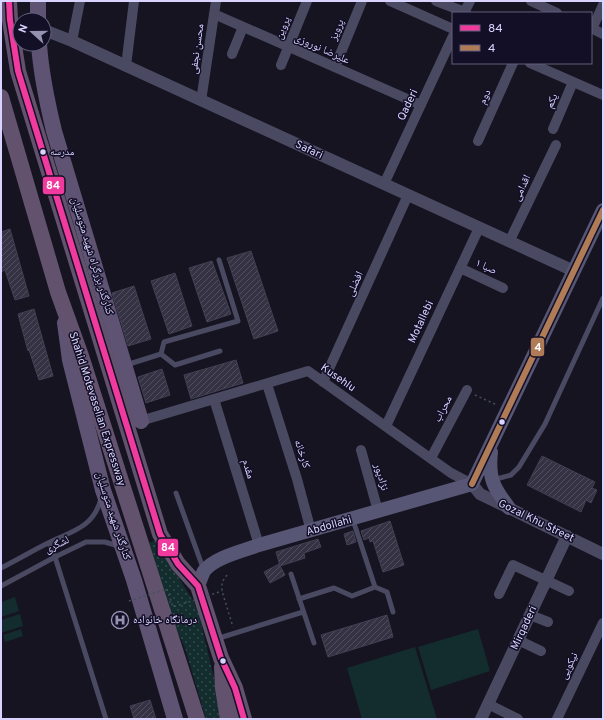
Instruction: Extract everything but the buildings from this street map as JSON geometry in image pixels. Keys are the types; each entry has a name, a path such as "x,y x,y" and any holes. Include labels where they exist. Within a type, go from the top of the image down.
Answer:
{"highway":[{"name":"Shahid Motevaselian Expressway","path":"9,1 10,20 18,71 125,426 160,534 178,564 198,586 221,658 235,688 244,719"},
{"name":"Shahid Motevaselian Expressway","path":"1,97 63,309 81,356 196,719"},
{"path":"221,658 223,688 228,719"}],"main road":[{"path":"38,1 38,12"},
{"name":"کنارگذر بزرگراه شهید متوسلیان","path":"39,52 46,100 54,131 141,421"},
{"path":"472,484 603,210"},
{"name":"کنارگذر شهید متوسلیان","path":"63,309 70,360 103,490 123,552 134,580 175,719"},
{"path":"492,443 489,467 492,480 496,491 509,508"},
{"name":"Abdollahi","path":"204,571 228,556 259,545 472,484"},
{"path":"198,586 204,571"}],"street":[{"path":"72,41 80,1"},
{"path":"126,66 134,1"},
{"name":"محسن نجفی","path":"201,101 216,1"},
{"name":"پروین","path":"281,65 307,1"},
{"name":"پرویز","path":"335,67 362,1"},
{"path":"390,1 452,29"},
{"path":"436,1 464,12 470,1"},
{"path":"531,1 555,12"},
{"path":"603,5 592,29 603,34"},
{"name":"علیرضا نوروزی","path":"214,14 421,105"},
{"path":"232,54 243,27"},
{"name":"Safari","path":"52,33 574,271"},
{"name":"Qaderi","path":"384,184 452,38"},
{"name":"دوم","path":"478,141 514,64"},
{"path":"532,64 603,95"},
{"name":"یکم","path":"553,129 573,82"},
{"name":"اقدامی","path":"509,242 556,145"},
{"name":"افضلی","path":"323,382 408,196"},
{"name":"Motallebi","path":"386,426 479,228"},
{"name":"صبا ۱","path":"460,268 503,288"},
{"name":"Kusehlu","path":"125,426 308,371 451,473 472,484"},
{"name":"کارخانه","path":"267,384 297,479 311,531"},
{"name":"محراب","path":"431,458 467,390"},
{"name":"مقدم","path":"214,400 259,545"},
{"name":"نژادپور","path":"361,450 378,511"},
{"name":"Gozal Khu Street","path":"472,484 480,494 603,554"},
{"name":"Mirqaderi","path":"481,719 567,536"},
{"path":"499,594 513,565 569,591"},
{"path":"530,615 548,622"},
{"name":"نیکویی","path":"557,719 603,623"},
{"path":"518,640 541,651"},
{"path":"488,704 518,719"}],"lane":[{"path":"161,354 164,342 238,321 219,260"},
{"path":"492,480 511,475 519,467 544,424 603,298"},
{"path":"161,354 175,365 220,351"},
{"path":"125,366 161,354"},
{"name":"لشگری","path":"1,568 49,542 79,530 91,518 99,506 103,490"},
{"path":"176,493 204,571"},
{"path":"353,519 375,587"},
{"path":"49,542 106,719"},
{"name":"لشگری","path":"1,586 86,542 105,542 115,545 123,552"},
{"path":"291,574 314,643"},
{"path":"299,599 334,588 352,596 375,587 387,592 394,612"},
{"path":"215,639 303,612"}],"path":[{"name":"محراب","path":"467,390 507,410"},
{"path":"227,575 222,582 222,592 235,633"},
{"path":"129,601 167,589 173,607 222,592"}],"green space":[{"path":"155,540 198,611 224,719 206,719 185,648 167,607 148,544"},
{"path":"15,597 19,611 1,617 1,602"},
{"path":"20,614 23,626 1,633 1,620"},
{"path":"21,629 23,636 5,642 3,635"},
{"path":"478,629 490,671 431,690 418,647"},
{"path":"415,647 437,719 362,719 347,668"}],"transit line":[{"name":"84","path":"9,1 10,20 18,71 160,534 178,564 198,586 221,658 235,688 244,719"},
{"name":"4","path":"472,484 603,210"}],"place":[{"name":"مدرسه","path":"43,152"},
{"name":"درمانگاه خانواده","path":"120,620"}]}
